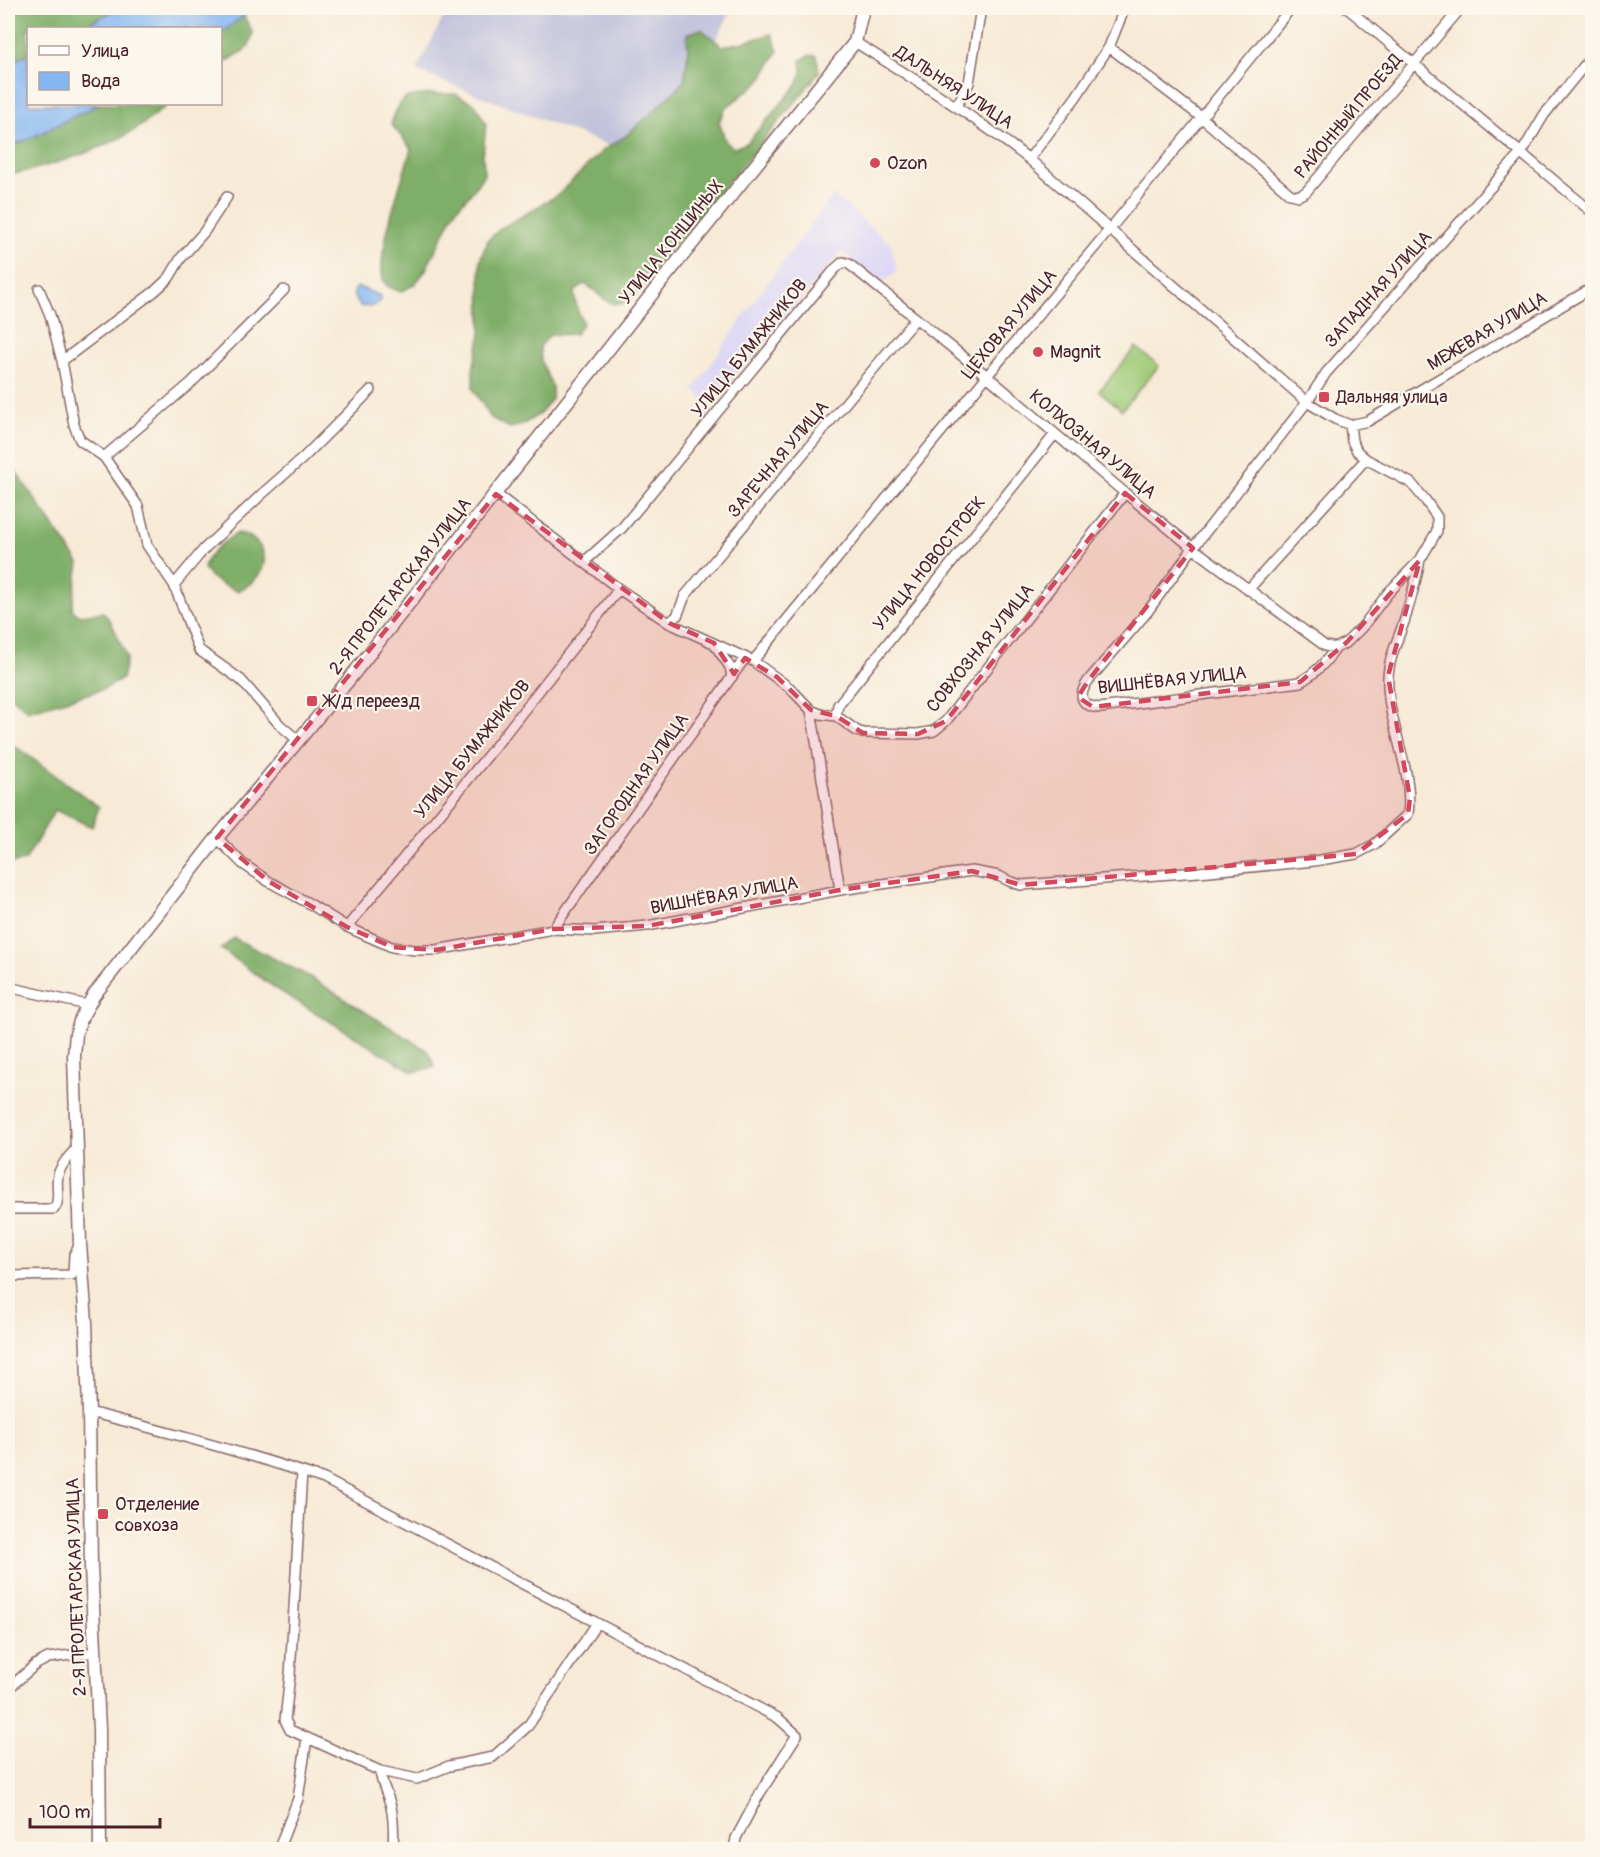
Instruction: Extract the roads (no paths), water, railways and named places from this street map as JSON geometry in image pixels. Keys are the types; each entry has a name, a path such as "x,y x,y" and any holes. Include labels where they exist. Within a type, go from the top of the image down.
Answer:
{"main road":[{"name":"УЛИЦА КОНШИНЫХ","path":"496,494 659,285 855,42 863,8"},
{"name":"2-Я ПРОЛЕТАРСКАЯ УЛИЦА","path":"100,1850 99,1729 91,1567 86,1322 76,1149 74,1056 76,1034 87,1005 217,838 347,682 496,494"}],"street":[{"path":"956,107 969,83 981,8"},
{"name":"ЦЕХОВАЯ УЛИЦА","path":"749,660 1110,230 1291,8"},
{"path":"1347,8 1593,212"},
{"name":"РАЙОННЫЙ ПРОЕЗД","path":"1109,47 1201,117 1290,194 1298,196 1306,192 1461,8"},
{"path":"1029,159 1076,97 1109,47 1125,9"},
{"name":"ДАЛЬНЯЯ УЛИЦА","path":"855,42 994,132 1029,159 1307,402 1350,425"},
{"name":"ЗАПАДНАЯ УЛИЦА","path":"1193,548 1307,402 1326,373 1522,152 1544,115 1593,56"},
{"path":"62,361 169,278 181,258 204,232 226,197"},
{"name":"КОЛХОЗНАЯ УЛИЦА","path":"843,262 849,264 987,376 1193,548 1325,646 1336,648"},
{"name":"УЛИЦА БУМАЖНИКОВ","path":"584,562 622,528 843,262"},
{"name":"МЕЖЕВАЯ УЛИЦА","path":"1350,425 1368,421 1593,288"},
{"path":"39,289 50,315 62,361 74,425 80,440 104,457 138,506 147,545 174,585 199,650 241,680 269,714 299,741"},
{"path":"104,457 191,383 284,290"},
{"name":"ЗАРЕЧНАЯ УЛИЦА","path":"669,623 677,616 685,596 916,318"},
{"path":"174,585 204,549 303,458 371,390"},
{"path":"1336,648 1347,642 1363,626 1388,593 1420,560 1437,531 1437,517 1411,483 1366,459 1357,451 1352,441 1350,425"},
{"name":"УЛИЦА НОВОСТРОЕК","path":"836,717 838,705 1054,434"},
{"path":"1248,590 1366,459"},
{"name":"СОВХОЗНАЯ УЛИЦА","path":"811,710 836,717 863,733 918,734 934,731 946,721 1125,493"},
{"path":"496,494 619,589 669,623 749,660 790,688 811,710 840,890"},
{"name":"ВИШНЁВАЯ УЛИЦА","path":"1193,548 1148,611 1088,681 1082,691 1083,700 1093,707 1100,708 1300,682 1312,676 1322,667 1336,648"},
{"name":"ВИШНЁВАЯ УЛИЦА","path":"217,838 243,864 347,927 392,947 416,950 436,950 553,929 595,931 647,926 840,890 972,871 999,876 1021,885 1314,861 1356,855 1375,844 1408,814 1410,798 1390,702 1388,676 1413,593 1420,560"},
{"name":"УЛИЦА БУМАЖНИКОВ","path":"347,927 487,756 619,589"},
{"path":"714,643 730,667 732,677"},
{"name":"ЗАГОРОДНАЯ УЛИЦА","path":"553,929 732,677 749,660"},
{"path":"8,987 87,1005"},
{"path":"8,1209 54,1209 57,1205 58,1173 76,1149"},
{"path":"8,1276 72,1275 74,1255 80,1244"},
{"path":"89,1412 257,1456 324,1479 778,1718 797,1735 755,1802 736,1838 734,1850"},
{"path":"303,1472 291,1663 285,1720 290,1730 380,1771 417,1779 449,1766 493,1757 528,1726 597,1623"},
{"path":"8,1689 35,1665 48,1658 95,1652"},
{"path":"278,1850 298,1799 307,1738"},
{"path":"380,1771 381,1782 391,1805 394,1827 393,1850"}],"water":[{"path":"120,8 254,8 222,32 222,27 81,27"},
{"path":"27,55 27,105 97,105 8,148 8,65"},
{"path":"358,287 379,295 381,299 369,307 360,306 354,297 354,290"}],"place":[{"name":"Ozon","path":"875,163"},
{"name":"Magnit","path":"1038,352"},
{"name":"Дальняя улица","path":"1324,397"},
{"name":"Ж/д переезд","path":"312,701"},
{"name":"Отделение совхоза","path":"103,1514"}]}
